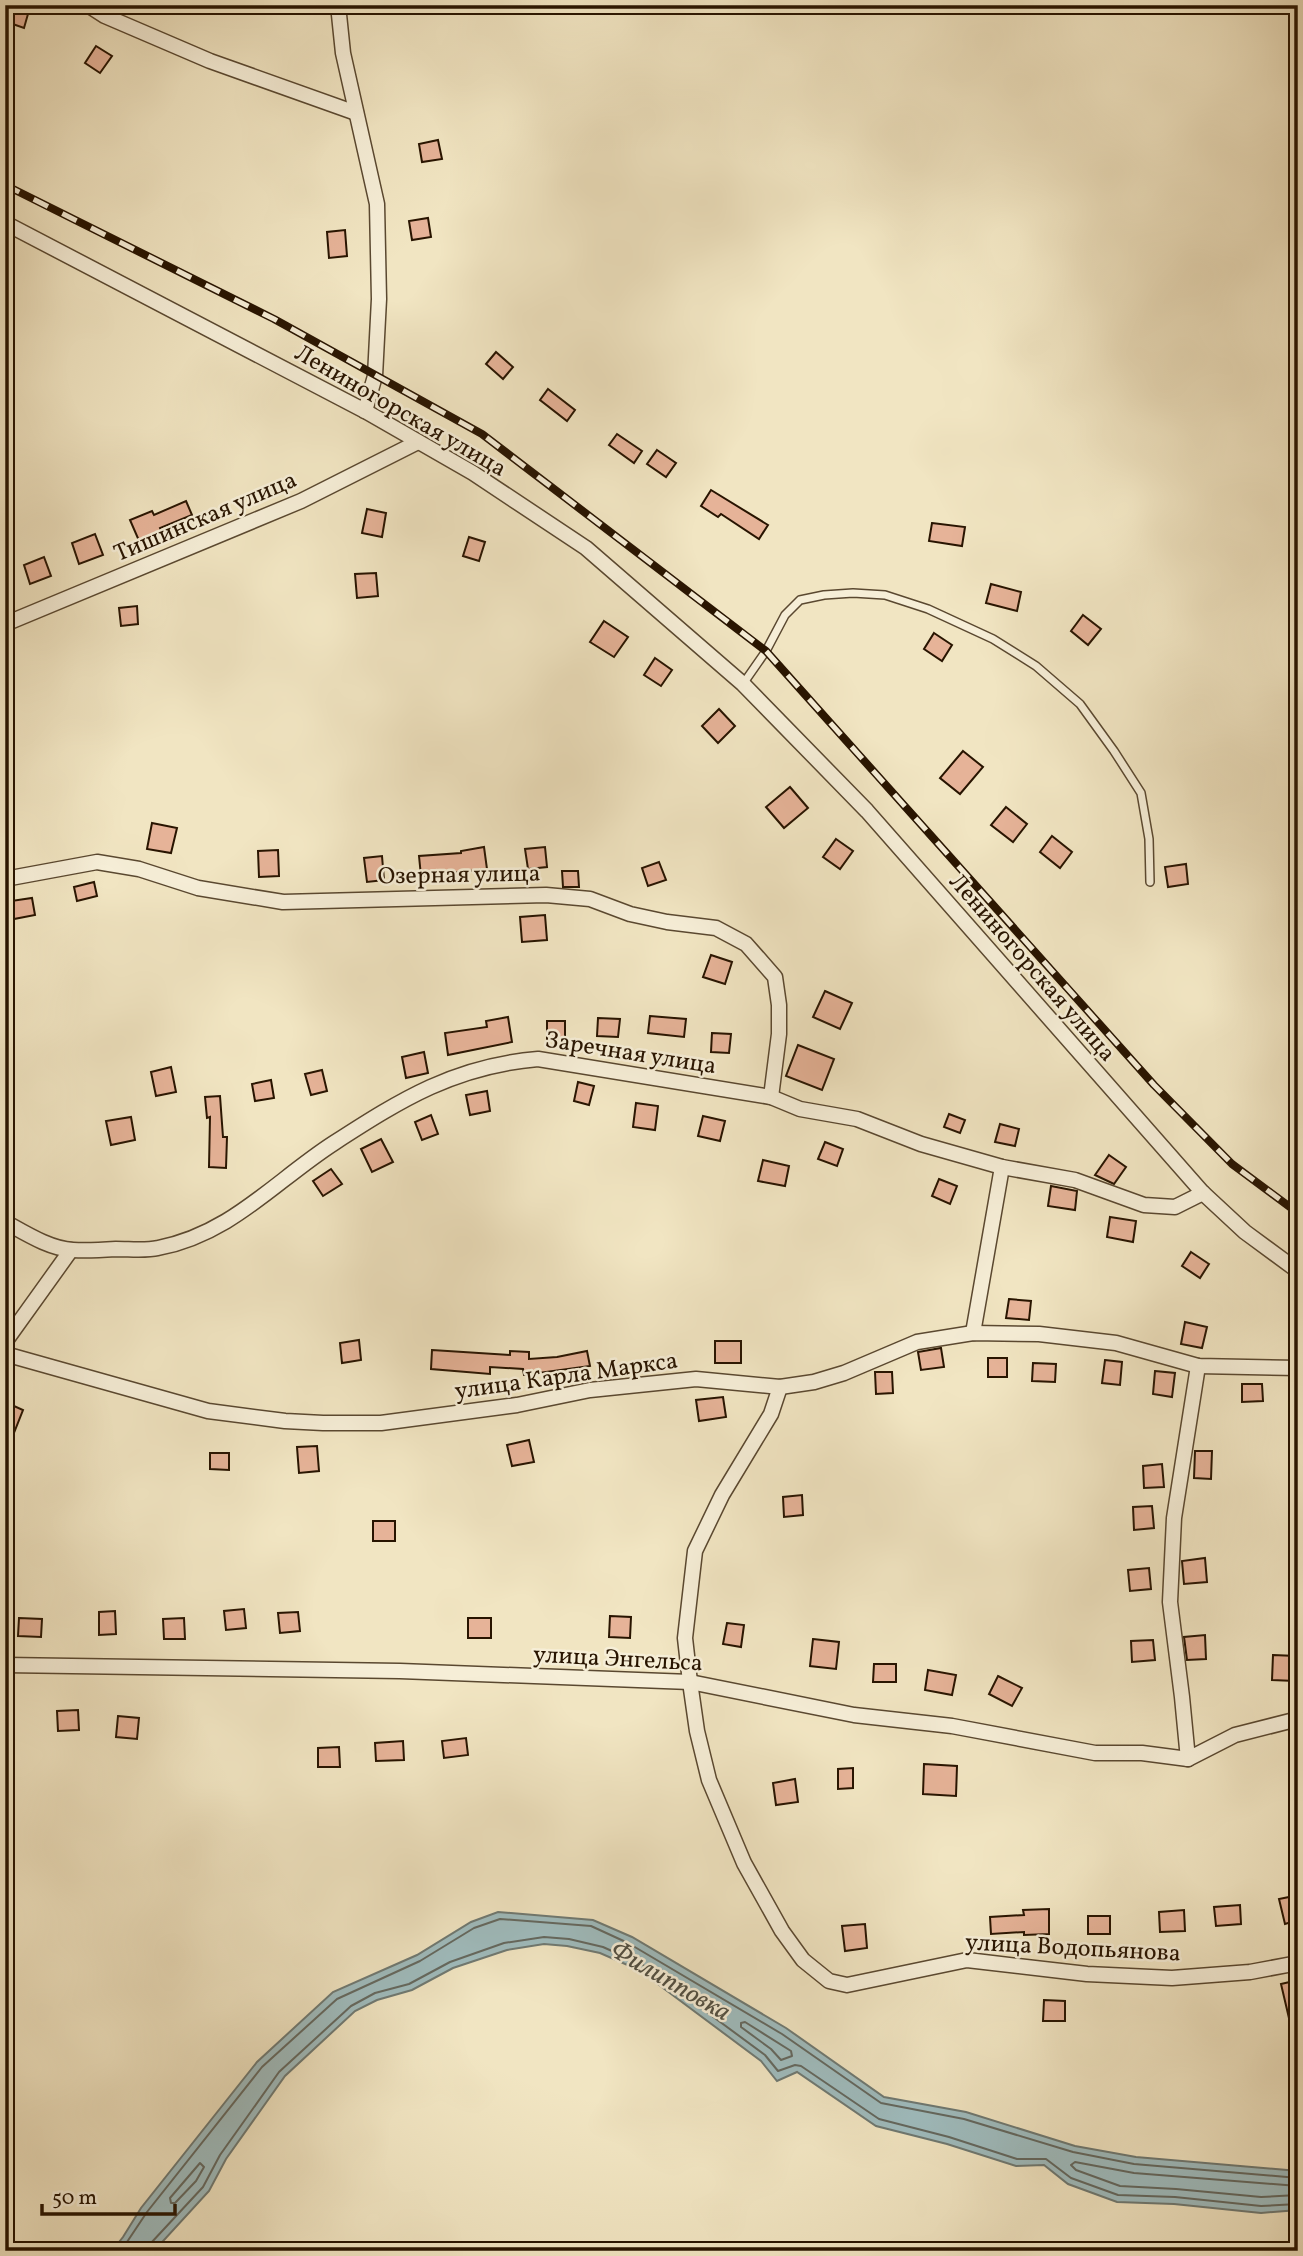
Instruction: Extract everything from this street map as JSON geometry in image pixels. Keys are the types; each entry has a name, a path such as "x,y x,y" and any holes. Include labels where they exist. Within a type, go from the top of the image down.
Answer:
{"street":[{"path":"88,5 105,16 210,61 356,113"},
{"path":"338,5 343,53 377,204 379,299 375,376 365,411"},
{"name":"Лениногорская улица","path":"5,223 365,411 473,473 586,548 743,684 867,811 1203,1193 1245,1232 1298,1271"},
{"name":"Тишинская улица","path":"5,624 301,501 418,442"},
{"name":"Озерная улица","path":"5,879 97,862 139,869 198,888 283,902 546,895 590,899 630,914 716,928 746,944 775,977 779,1024 771,1097"},
{"name":"Заречная улица","path":"5,1222 48,1243 71,1250 156,1249 196,1238 243,1212 332,1144 438,1082 503,1062 538,1059 771,1097 800,1109 857,1119 921,1144 1002,1167 1074,1180 1144,1205 1175,1208 1203,1193"},
{"path":"973,1333 1002,1167"},
{"path":"5,1342 71,1250"},
{"name":"улица Карла Маркса","path":"5,1354 208,1410 285,1421 323,1423 382,1423 517,1405 590,1390 696,1379 780,1387 814,1382 844,1373 917,1342 973,1333 1039,1335 1116,1343 1198,1366 1298,1368"},
{"path":"1198,1366 1174,1518 1170,1602 1188,1759 1235,1735 1298,1719"},
{"name":"улица Водопьянова","path":"780,1387 771,1414 723,1495 695,1552 685,1637 697,1731 709,1780 744,1863 782,1931 803,1961 829,1981 846,1985 967,1960 1087,1974 1172,1978 1250,1972 1298,1963"},
{"name":"улица Энгельса","path":"5,1665 400,1671 690,1682 855,1715 952,1726 1095,1753 1142,1753 1188,1759"}],"lane":[{"path":"743,684 766,651 785,615 800,600 824,595 885,595 928,609 993,639 1036,666 1080,704 1114,751 1141,793 1149,839 1150,882"}],"water":[{"name":"Филипповка","path":"498,1912 593,1920 632,1937 786,2028 884,2097 966,2112 1075,2146 1136,2157 1298,2171 1298,2210 1261,2213 1174,2204 1117,2202 1068,2184 1044,2165 1016,2166 947,2144 876,2126 797,2072 777,2081 761,2061 639,1970 600,1953 544,1944 507,1950 453,1968 412,1990 377,2000 355,2011 285,2076 226,2159 209,2191 154,2251 112,2251 141,2208 257,2062 333,1992 417,1955 471,1922"}],"building":[{"path":"11,8 28,14 24,28 7,22"},
{"path":"96,46 112,56 100,73 85,63"},
{"path":"438,140 442,159 422,162 419,144"},
{"path":"428,218 431,237 412,240 409,221"},
{"path":"345,230 347,256 329,258 327,232"},
{"path":"496,352 513,367 503,379 486,364"},
{"path":"548,389 575,410 567,421 540,400"},
{"path":"617,434 642,451 634,463 609,445"},
{"path":"657,450 676,463 666,477 647,464"},
{"path":"711,490 768,525 759,539 721,514 718,517 701,506"},
{"path":"186,501 192,515 160,528 162,534 140,543 130,520 152,511 154,515"},
{"path":"367,509 386,513 382,537 362,533"},
{"path":"932,523 965,527 962,546 929,541"},
{"path":"95,534 103,555 79,564 72,543"},
{"path":"469,537 485,542 479,561 463,556"},
{"path":"44,557 51,576 30,584 24,565"},
{"path":"376,573 378,596 357,598 355,574"},
{"path":"991,584 1021,592 1017,611 986,603"},
{"path":"137,606 138,624 121,626 119,608"},
{"path":"1083,615 1101,629 1088,645 1071,631"},
{"path":"604,621 628,637 614,657 590,642"},
{"path":"934,633 952,645 942,661 924,649"},
{"path":"655,658 672,670 661,686 644,675"},
{"path":"719,709 735,726 718,743 702,726"},
{"path":"963,751 983,767 960,794 940,778"},
{"path":"790,787 808,808 784,828 766,807"},
{"path":"1006,807 1027,824 1013,842 991,825"},
{"path":"152,823 177,828 171,853 147,849"},
{"path":"1052,836 1072,852 1060,868 1040,852"},
{"path":"836,839 853,851 840,869 823,857"},
{"path":"484,847 487,869 421,876 419,856 461,853"},
{"path":"545,847 547,867 528,869 525,849"},
{"path":"278,850 279,876 259,877 258,851"},
{"path":"382,856 384,880 367,882 364,858"},
{"path":"659,862 666,880 648,886 642,868"},
{"path":"1186,864 1188,884 1168,887 1165,867"},
{"path":"562,871 578,871 579,887 563,887"},
{"path":"94,882 97,896 77,901 74,887"},
{"path":"32,898 35,915 14,919 11,901"},
{"path":"545,915 547,940 522,942 520,917"},
{"path":"711,955 732,962 725,984 703,977"},
{"path":"825,991 852,1003 840,1029 813,1017"},
{"path":"650,1016 686,1019 684,1037 648,1033"},
{"path":"508,1017 512,1042 448,1055 445,1033 487,1027 486,1021"},
{"path":"598,1018 620,1019 618,1037 597,1036"},
{"path":"547,1021 565,1021 565,1041 547,1041"},
{"path":"712,1033 731,1034 729,1053 711,1052"},
{"path":"798,1045 834,1059 822,1090 786,1076"},
{"path":"424,1052 428,1073 406,1078 402,1057"},
{"path":"171,1067 176,1092 156,1096 151,1072"},
{"path":"322,1070 327,1091 311,1095 305,1074"},
{"path":"271,1080 274,1098 255,1101 252,1084"},
{"path":"578,1082 594,1086 589,1105 574,1101"},
{"path":"487,1091 490,1111 470,1115 466,1095"},
{"path":"220,1096 223,1137 227,1137 226,1168 209,1167 210,1117 207,1118 205,1097"},
{"path":"636,1103 658,1106 655,1130 633,1127"},
{"path":"949,1114 965,1120 960,1133 944,1127"},
{"path":"431,1115 438,1134 422,1140 415,1122"},
{"path":"703,1116 725,1121 720,1141 698,1136"},
{"path":"131,1117 135,1140 111,1145 106,1121"},
{"path":"1000,1124 1019,1129 1015,1146 995,1142"},
{"path":"381,1139 393,1162 372,1172 361,1149"},
{"path":"825,1142 843,1149 837,1166 818,1159"},
{"path":"1109,1155 1126,1167 1114,1184 1095,1175"},
{"path":"763,1160 789,1166 785,1186 758,1181"},
{"path":"331,1169 342,1184 323,1196 313,1181"},
{"path":"939,1179 957,1186 950,1204 932,1196"},
{"path":"1051,1186 1077,1191 1075,1210 1048,1206"},
{"path":"1110,1217 1136,1221 1133,1242 1107,1237"},
{"path":"1191,1252 1209,1264 1200,1278 1182,1266"},
{"path":"1009,1299 1031,1301 1029,1320 1006,1318"},
{"path":"1185,1322 1207,1327 1202,1348 1181,1344"},
{"path":"359,1340 361,1360 342,1363 340,1343"},
{"path":"715,1341 741,1341 741,1363 715,1363"},
{"path":"941,1348 944,1367 921,1370 918,1352"},
{"path":"432,1350 510,1355 510,1351 529,1352 529,1359 587,1351 590,1366 524,1375 523,1369 490,1367 490,1374 431,1369"},
{"path":"988,1358 1007,1358 1007,1377 988,1377"},
{"path":"1105,1360 1122,1362 1120,1385 1102,1383"},
{"path":"1033,1363 1056,1364 1055,1382 1032,1381"},
{"path":"1155,1371 1175,1373 1172,1397 1153,1394"},
{"path":"875,1372 892,1372 893,1393 876,1394"},
{"path":"1242,1384 1262,1384 1263,1401 1242,1402"},
{"path":"723,1397 726,1417 699,1421 696,1400"},
{"path":"5,1402 23,1410 6,1453 5,1453"},
{"path":"529,1440 534,1462 512,1466 507,1445"},
{"path":"317,1446 319,1471 299,1473 297,1447"},
{"path":"1195,1451 1212,1451 1211,1479 1194,1478"},
{"path":"210,1453 229,1453 229,1470 210,1469"},
{"path":"1162,1464 1164,1487 1144,1488 1143,1466"},
{"path":"802,1495 803,1515 784,1517 783,1497"},
{"path":"1152,1506 1154,1528 1134,1530 1133,1507"},
{"path":"373,1521 395,1521 395,1541 373,1541"},
{"path":"1205,1558 1207,1582 1184,1584 1182,1561"},
{"path":"1149,1568 1151,1589 1130,1591 1128,1570"},
{"path":"244,1609 246,1628 226,1630 224,1611"},
{"path":"115,1611 116,1634 99,1635 99,1612"},
{"path":"298,1612 300,1631 280,1633 278,1613"},
{"path":"610,1616 631,1617 630,1638 609,1637"},
{"path":"19,1618 42,1619 41,1637 18,1636"},
{"path":"184,1618 185,1639 164,1639 163,1619"},
{"path":"468,1618 491,1618 491,1638 468,1638"},
{"path":"727,1623 744,1625 741,1647 723,1644"},
{"path":"1205,1635 1206,1659 1187,1660 1184,1637"},
{"path":"813,1639 839,1642 836,1669 810,1666"},
{"path":"1153,1640 1155,1660 1132,1662 1131,1641"},
{"path":"1273,1655 1296,1656 1295,1681 1272,1680"},
{"path":"874,1664 896,1664 896,1682 873,1682"},
{"path":"928,1670 956,1675 952,1695 925,1690"},
{"path":"998,1676 1022,1688 1012,1706 989,1694"},
{"path":"78,1710 79,1730 58,1731 57,1711"},
{"path":"118,1716 139,1718 137,1739 116,1737"},
{"path":"466,1738 468,1755 444,1758 442,1741"},
{"path":"403,1741 404,1760 376,1761 375,1743"},
{"path":"339,1747 340,1767 318,1767 318,1748"},
{"path":"924,1764 957,1766 956,1796 923,1794"},
{"path":"853,1768 853,1788 838,1789 838,1769"},
{"path":"795,1779 798,1802 776,1805 773,1783"},
{"path":"1294,1896 1298,1920 1285,1924 1279,1899"},
{"path":"1240,1905 1241,1924 1216,1926 1214,1907"},
{"path":"1049,1909 1049,1934 991,1934 990,1917 1024,1915 1023,1910"},
{"path":"1184,1910 1185,1931 1160,1932 1159,1912"},
{"path":"1088,1916 1110,1916 1110,1934 1088,1934"},
{"path":"865,1924 867,1948 845,1951 842,1926"},
{"path":"1298,1980 1298,2031 1292,2031 1281,1984"},
{"path":"1044,2000 1065,2001 1065,2021 1043,2021"}],"railway":[{"path":"5,185 274,319 482,434 766,651 1154,1085 1232,1164 1298,1213"}]}
